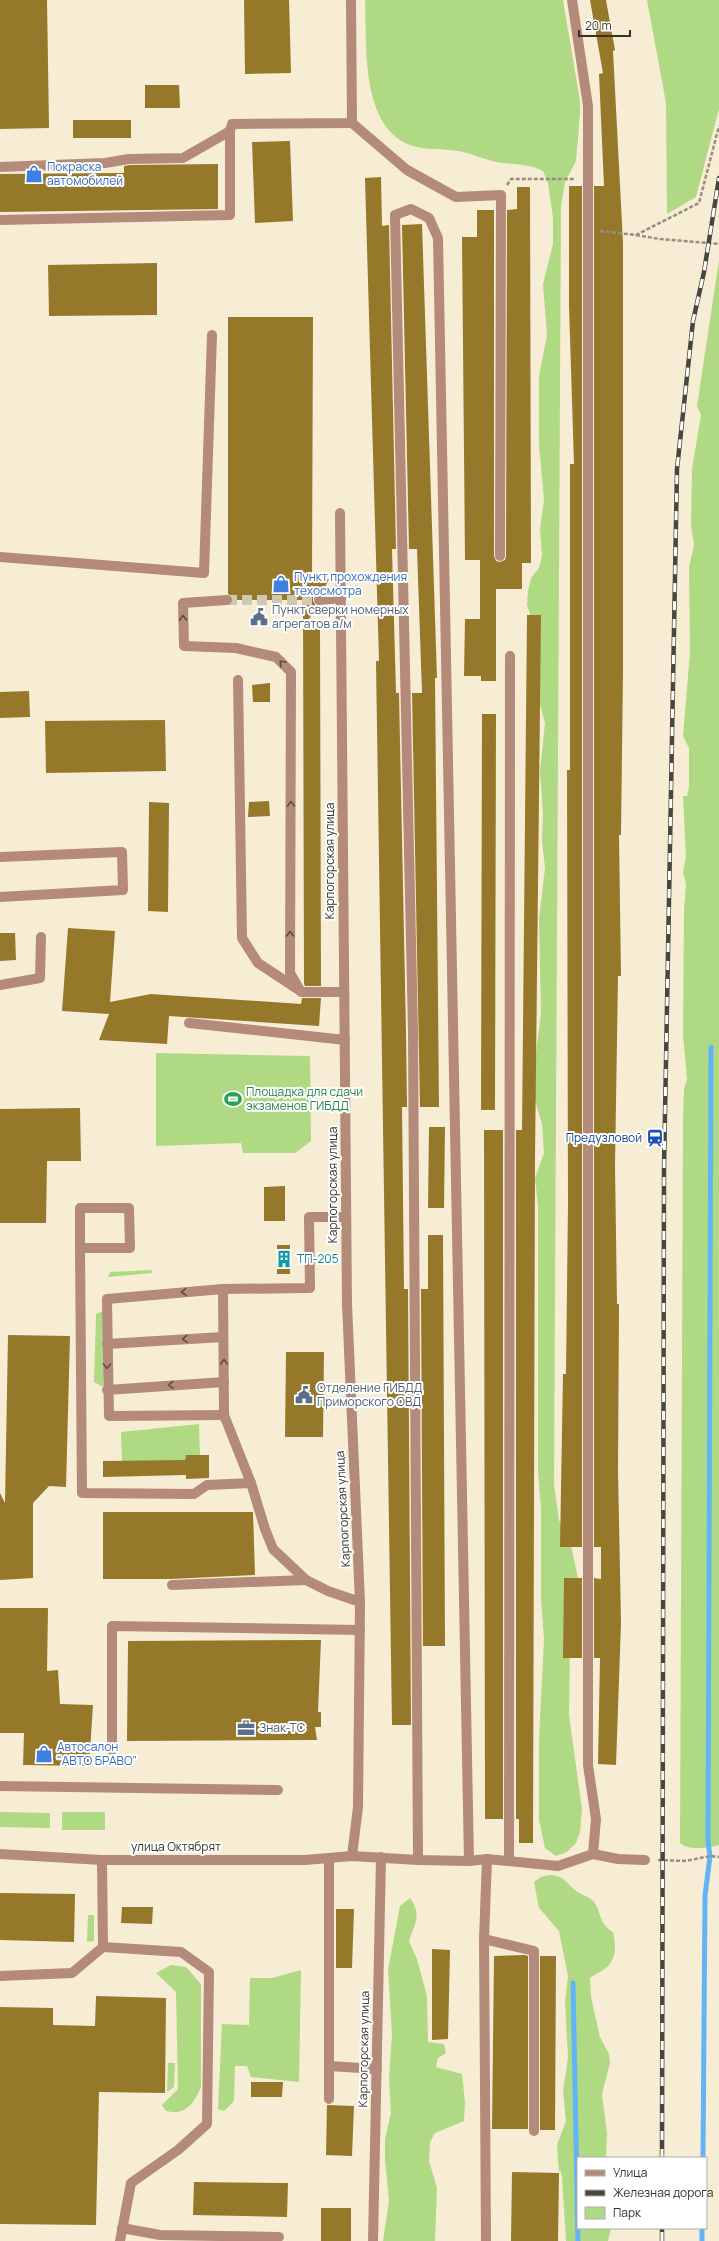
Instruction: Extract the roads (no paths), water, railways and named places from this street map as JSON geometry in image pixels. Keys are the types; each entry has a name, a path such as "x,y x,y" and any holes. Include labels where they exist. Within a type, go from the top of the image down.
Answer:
{"street":[{"path":"351,0 352,123"},
{"path":"572,0 588,106 588,1766 596,1819 593,1854 618,1859 645,1860"},
{"path":"0,220 230,215 230,131 232,124 352,123 407,170 456,197 501,195 500,556"},
{"path":"0,167 105,163 130,159 182,158 230,131"},
{"path":"418,1860 413,1032 395,215 411,209 429,218 438,238 469,1861"},
{"path":"0,557 204,573 212,335"},
{"name":"Карпогорская улица","path":"340,513 347,1304 360,1602 358,1807 352,1856"},
{"path":"318,600 341,598"},
{"path":"228,600 183,603 184,646 236,648 276,657 291,672 290,973 301,992"},
{"path":"509,1860 510,656"},
{"path":"238,680 242,938 258,963 301,992 344,992"},
{"path":"0,857 122,852 123,890 0,897"},
{"path":"0,985 40,978 41,937"},
{"path":"189,1023 345,1040"},
{"path":"80,1248 130,1248 129,1208 80,1208 80,1248 82,1493 194,1494 207,1485 251,1483"},
{"path":"224,1415 109,1416 107,1390 107,1298 222,1289 310,1288 309,1218 346,1217"},
{"path":"222,1289 224,1415 251,1483 265,1529 274,1549 306,1580 328,1591 360,1602"},
{"path":"108,1344 223,1337"},
{"path":"107,1390 224,1382"},
{"path":"172,1585 306,1580"},
{"path":"112,1750 112,1626 360,1630"},
{"path":"0,1786 278,1790"},
{"name":"улица Октябрят","path":"0,1854 102,1860 305,1860 352,1856 418,1860 509,1860 558,1866 593,1854"},
{"name":"Карпогорская улица","path":"373,2241 381,1857"},
{"path":"329,1858 329,2099"},
{"path":"486,2241 484,1939 487,1859"},
{"path":"102,1860 103,1947"},
{"path":"484,1939 534,1951 534,2131"},
{"path":"0,1976 72,1973 103,1947 181,1952 209,1972 207,2124 178,2150 131,2183 120,2241"},
{"path":"329,2066 377,2069"},
{"path":"122,2228 160,2234 279,2237"}],"waterway":[{"path":"703,2157 705,1896 710,1856 708,1842 711,1047"},
{"path":"573,1983 577,2189"},
{"path":"578,2229 578,2241"},
{"path":"702,2229 702,2241"}],"tunnel":[{"path":"227,600 319,600"}],"railway":[{"path":"662,2157 664,1169 677,469 693,321 704,272 719,178"},
{"path":"662,2229 662,2241"}],"place":[{"name":"Покраска автомобилей","path":"34,174"},
{"name":"Пункт прохождения техосмотра","path":"281,584"},
{"name":"Пункт сверки номерных агрегатов а/м","path":"259,617"},
{"name":"Площадка для сдачи экзаменов ГИБДД","path":"233,1099"},
{"name":"Предузловой","path":"655,1138"},
{"name":"ТП-205","path":"284,1259"},
{"name":"Отделение ГИБДД Приморского ОВД","path":"304,1395"},
{"name":"Знак-ТС","path":"246,1728"},
{"name":"Автосалон \"АВТО БРАВО\"","path":"44,1754"}]}
